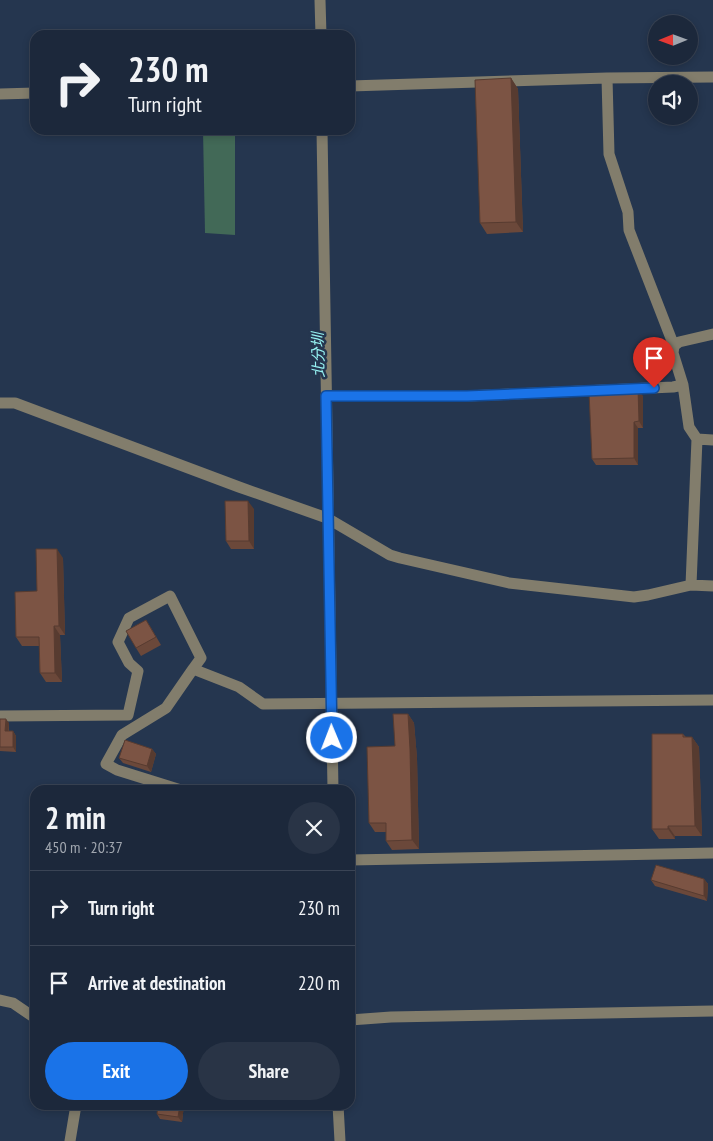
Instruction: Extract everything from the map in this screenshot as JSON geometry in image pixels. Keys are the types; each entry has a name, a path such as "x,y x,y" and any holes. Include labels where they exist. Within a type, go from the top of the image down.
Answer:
{"street":[{"path":"320,0 320,30"},
{"path":"355,86 607,78 713,77"},
{"path":"607,78 609,154 628,212 629,230 674,346 673,353 682,385 689,428 697,439 691,585"},
{"path":"0,94 30,94"},
{"path":"322,135 331,396 327,518 336,704 332,785"},
{"path":"674,346 679,342 713,334"},
{"path":"331,396 467,396 682,385"},
{"path":"0,403 15,403 327,518 395,556 509,583 634,597 691,585 713,586"},
{"path":"697,439 713,440"},
{"path":"122,734 166,708 201,658 170,596 129,618 118,642 128,663 138,671 122,734 106,764 117,770 164,785"},
{"path":"193,669 239,687 263,704 713,700"},
{"path":"0,716 128,715"},
{"path":"355,860 713,852"},
{"path":"0,1000 12,1004 30,1015"},
{"path":"355,1020 713,1011"},
{"path":"70,1141 75,1110"},
{"path":"338,1110 340,1141"}],"green space":[{"path":"203,135 235,135 235,235 205,233"}],"building":[{"path":"511,78 516,222 480,223 475,80"},
{"path":"638,389 639,421 634,422 634,458 592,459 589,392"},
{"path":"225,501 248,501 249,541 226,541"},
{"path":"36,549 57,549 59,626 54,626 55,673 40,673 39,637 16,637 15,592 37,591"},
{"path":"146,620 156,637 136,648 126,631"},
{"path":"393,714 408,714 412,840 386,841 386,823 369,823 367,747 395,746"},
{"path":"0,719 6,719 5,731 13,731 13,747 0,747"},
{"path":"652,734 683,734 683,737 692,737 695,826 668,826 668,829 652,829"},
{"path":"125,740 152,749 147,766 119,758"},
{"path":"656,865 704,879 704,896 651,880"},
{"path":"157,1110 179,1110 178,1117 157,1114"}],"route":[{"path":"332,738 326,396 467,396 654,388"}],"water label":[{"name":"北分圳","path":"318,355"}]}
